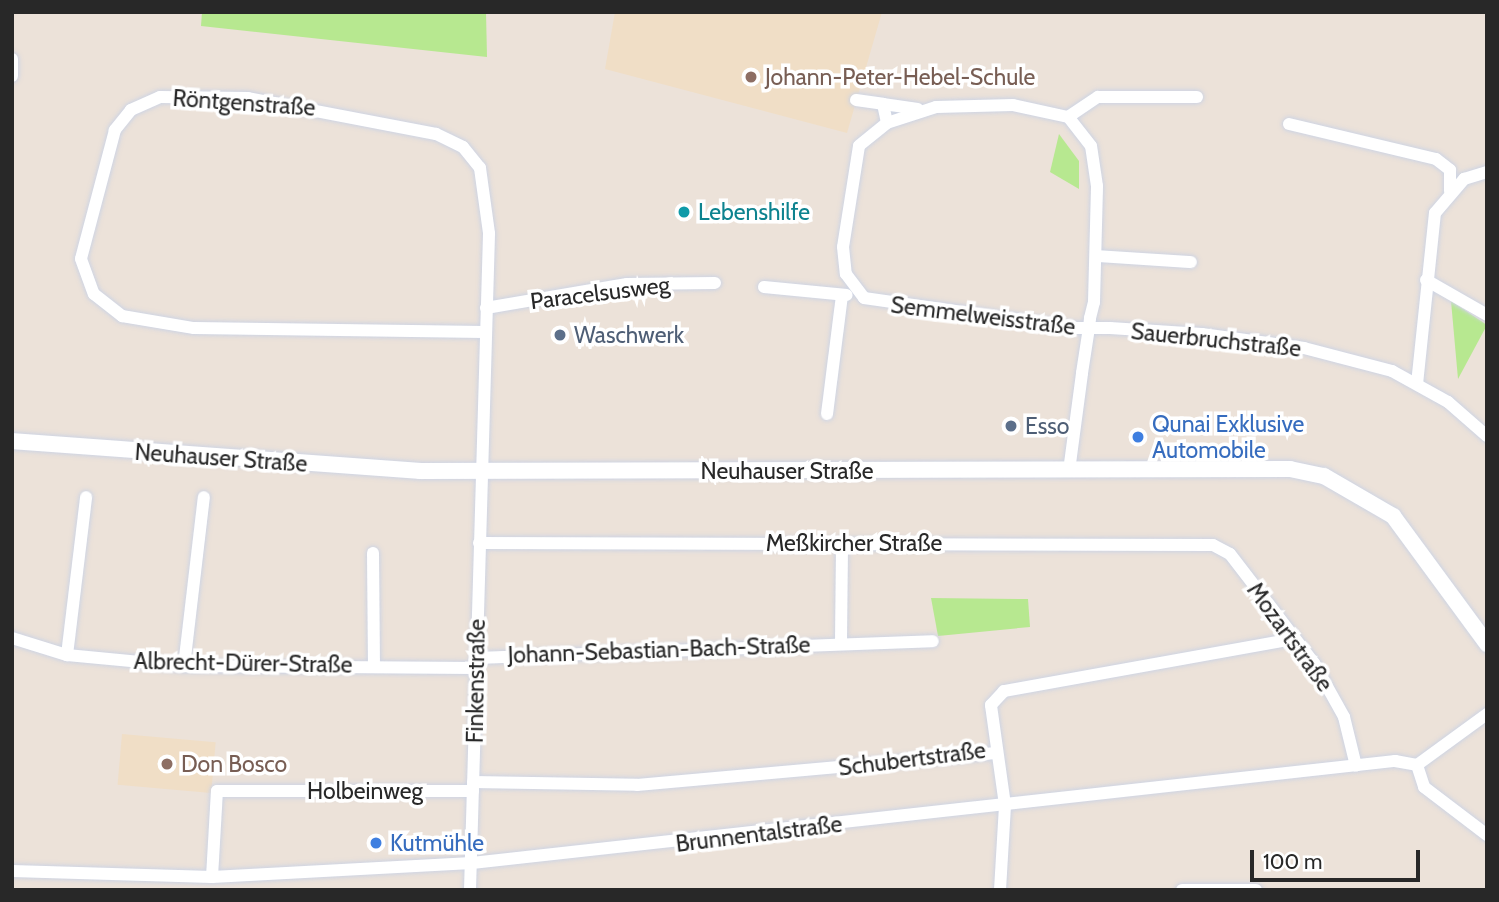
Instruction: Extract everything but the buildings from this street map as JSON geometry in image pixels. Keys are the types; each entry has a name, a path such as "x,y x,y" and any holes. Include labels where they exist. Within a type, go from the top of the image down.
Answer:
{"street":[{"path":"12,59 12,76"},
{"name":"Röntgenstraße","path":"480,472 486,308 484,179 452,139 321,107 178,96 131,110 115,130 81,259 94,294 122,316 194,328 484,332"},
{"path":"856,100 921,109 1013,105 1068,117 1098,97 1197,97"},
{"path":"883,104 887,123"},
{"path":"764,287 842,296 858,293 842,263 859,146 887,123 921,109"},
{"name":"Semmelweisstraße","path":"1068,117 1091,145 1095,163 1097,256 1090,328 1069,471"},
{"path":"1289,124 1436,159 1450,170 1450,191 1431,228 1417,384"},
{"path":"1450,191 1487,172"},
{"path":"1097,256 1191,262"},
{"path":"1426,280 1487,315"},
{"name":"Paracelsusweg","path":"486,308 628,284 715,283"},
{"name":"Semmelweisstraße","path":"858,293 891,306 1090,328"},
{"path":"827,414 842,296"},
{"name":"Sauerbruchstraße","path":"1090,328 1252,339 1381,368 1417,384 1487,436"},
{"name":"Neuhauser Straße","path":"12,441 480,472 1269,468 1324,476 1372,500 1407,530 1487,644"},
{"name":"Finkenstraße","path":"470,890 480,472"},
{"path":"66,655 86,497"},
{"path":"184,666 204,497"},
{"name":"Meßkircher Straße","path":"479,543 1189,544 1227,552"},
{"name":"Johann-Sebastian-Bach-Straße","path":"841,642 842,544"},
{"name":"Mozartstraße","path":"1227,552 1336,700 1356,766"},
{"path":"373,553 374,667"},
{"name":"Albrecht-Dürer-Straße","path":"12,638 66,655 184,666 374,667 476,663"},
{"name":"Schubertstraße","path":"473,786 637,785 996,753 991,705 1004,691 1292,639"},
{"name":"Johann-Sebastian-Bach-Straße","path":"476,663 841,642 933,641"},
{"path":"1487,714 1417,765 1424,787 1487,835"},
{"path":"996,753 1005,804 1000,890"},
{"name":"Brunnentalstraße","path":"12,871 212,877 472,863 1356,766 1417,765"},
{"name":"Holbeinweg","path":"212,877 217,791 473,786"},
{"path":"230,890 243,876"},
{"path":"1182,890 1256,890"}],"shaded area":[{"name":"Johann-Peter-Hebel-Schule","path":"615,12 882,12 847,133 605,69"},
{"name":"Don Bosco","path":"122,734 216,742 211,793 118,785"}],"green space":[{"path":"202,12 486,12 487,57 201,26"},
{"path":"1059,134 1079,161 1079,189 1050,172"},
{"path":"1451,301 1487,325 1458,379"},
{"path":"931,598 1028,599 1030,627 938,636"}],"place":[{"name":"Johann-Peter-Hebel-Schule","path":"751,77"},
{"name":"Lebenshilfe","path":"684,212"},
{"name":"Waschwerk","path":"560,335"},
{"name":"Esso","path":"1011,426"},
{"name":"Qunai Exklusive Automobile","path":"1138,437"},
{"name":"Don Bosco","path":"167,764"},
{"name":"Kutmühle","path":"376,843"}]}
